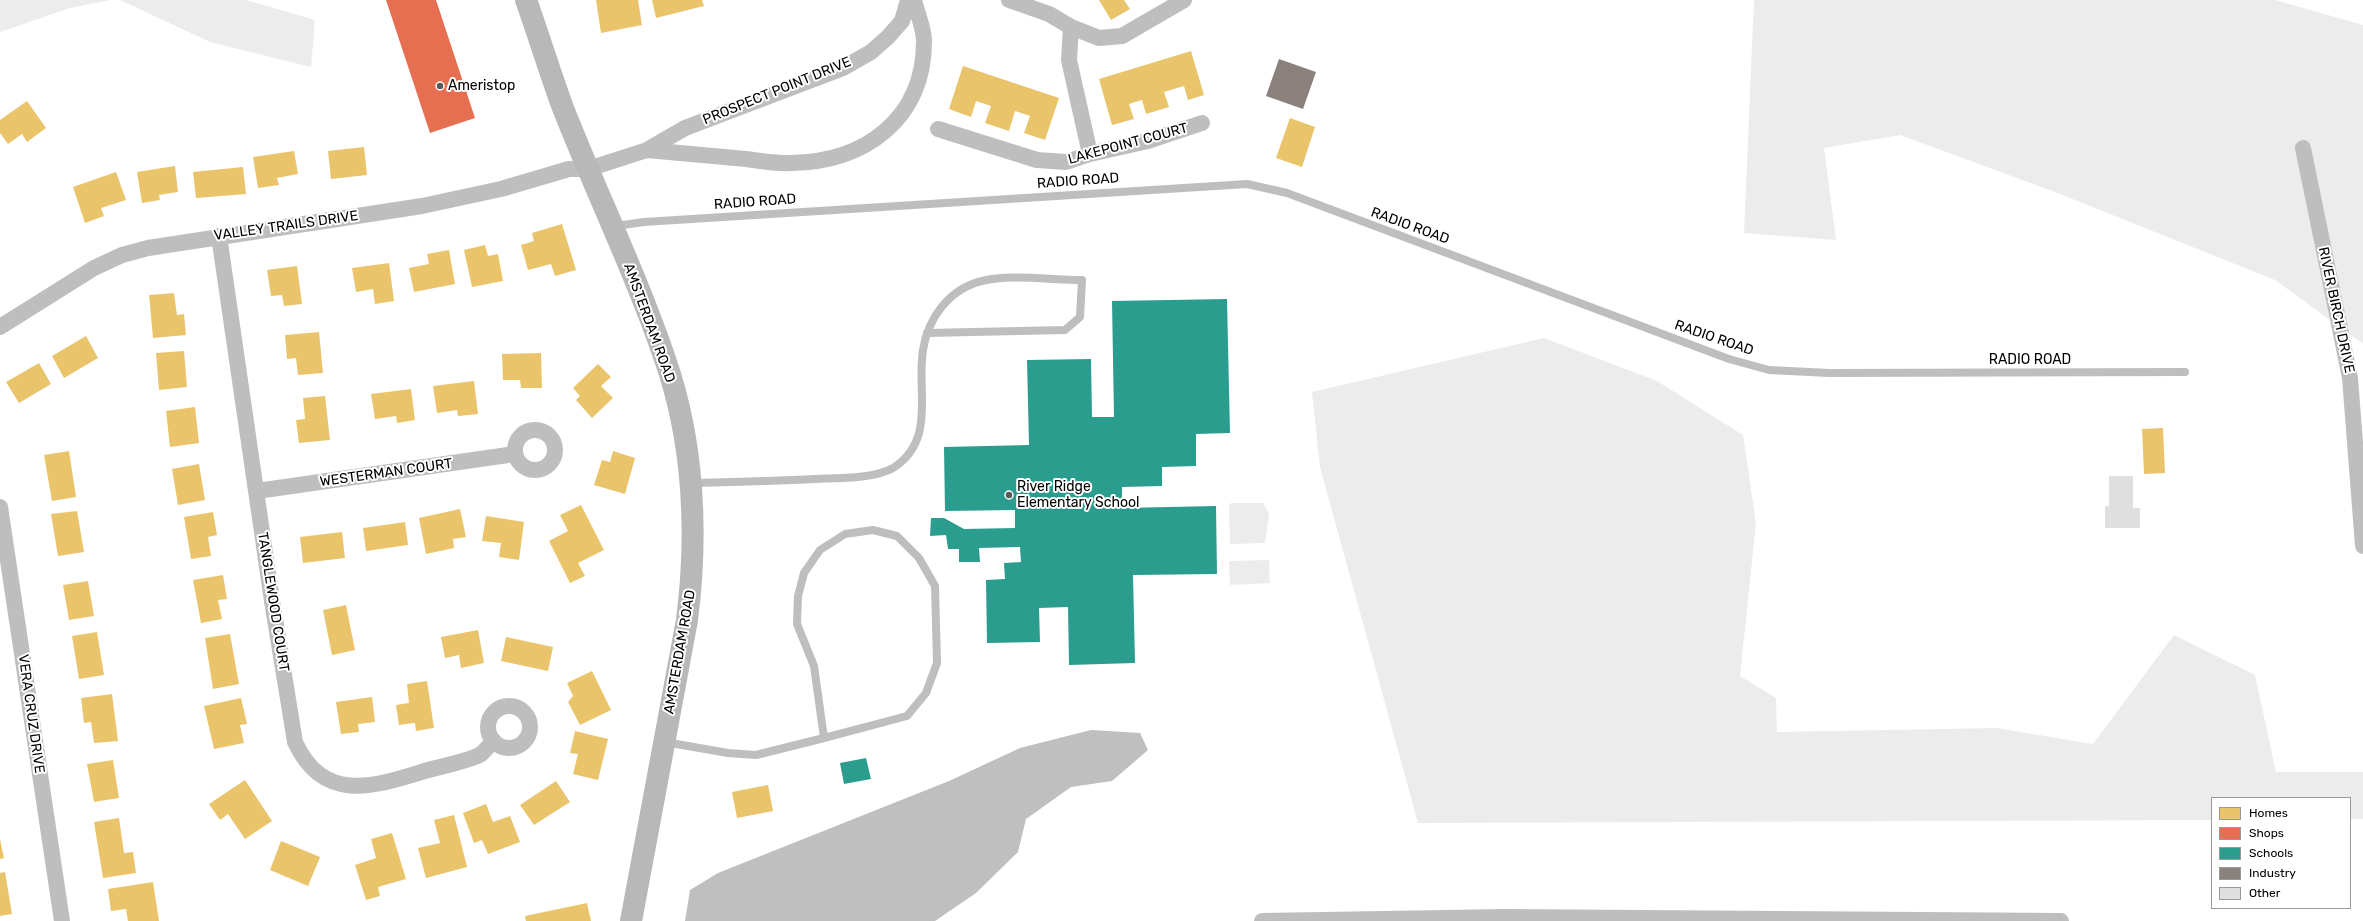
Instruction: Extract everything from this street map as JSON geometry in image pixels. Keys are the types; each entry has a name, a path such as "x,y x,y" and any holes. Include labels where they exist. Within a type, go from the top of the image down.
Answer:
{"main road":[{"name":"AMSTERDAM ROAD","path":"526,0 563,107 614,229 666,360 685,441 690,483 693,538 692,578 687,620 631,921"}],"street":[{"name":"PROSPECT POINT DRIVE","path":"588,169 646,150 685,128 843,68 871,52 888,37 902,21 908,0"},
{"name":"PROSPECT POINT DRIVE","path":"646,150 791,163 824,160 856,150 887,132 910,103 921,72 924,40 914,0"},
{"path":"1009,0 1049,14 1071,26 1099,38 1122,36 1184,0"},
{"path":"1071,26 1069,60 1090,154"},
{"name":"LAKEPOINT COURT","path":"938,129 1038,160 1066,162 1090,154 1148,141 1202,123"},
{"name":"RIVER BIRCH DRIVE","path":"2303,148 2350,378 2363,546"},
{"name":"VALLEY TRAILS DRIVE","path":"0,327 94,268 122,255 148,248 422,206 501,189 569,169 588,169"},
{"name":"TANGLEWOOD COURT","path":"219,236 272,601 295,742 307,762 325,779 351,787 378,786 480,755 494,741"},
{"name":"WESTERMAN COURT","path":"257,491 515,454"},
{"name":"VERA CRUZ DRIVE","path":"0,507 62,921"},
{"path":"1262,921 1504,919 2061,921"}],"lane":[{"name":"RADIO ROAD","path":"614,229 623,225 644,222 1247,184 1287,193 1729,359 1769,370 1829,373 2185,372"},
{"path":"690,483 843,478 868,475 892,468 907,454 918,434 923,411 922,351 927,333 944,302 967,286 982,280 1082,280 1080,317 1065,330 927,333"},
{"path":"665,742 728,753 756,755 824,738 907,716 926,693 937,664 935,586 919,558 897,536 873,530 845,534 820,550 804,573 798,596 797,624 814,666 824,738"}],"shaded area":[{"path":"0,0 111,0 70,8 0,32"},
{"path":"120,0 246,0 315,20 311,67 210,42"},
{"path":"1754,0 2275,0 2363,25 2363,344 2275,280 2055,192 1900,135 1824,148 1836,240 1744,233"},
{"path":"1544,338 1657,381 1743,435 1756,523 1740,676 1776,698 1777,732 1997,728 2093,744 2174,635 2255,675 2276,772 2363,772 2363,819 2351,819 2351,797 2211,797 2211,820 1418,823 1320,467 1312,392"},
{"path":"1231,503 1263,503 1269,514 1265,543 1230,544 1229,506"},
{"path":"1269,560 1270,583 1230,585 1229,561"},
{"path":"1091,730 1140,733 1148,750 1112,781 1071,787 1026,819 1018,852 976,893 935,921 685,921 690,890 718,873 949,781 1020,748"}],"building: Homes":[{"path":"596,0 638,0 642,25 601,33"},
{"path":"652,0 702,0 704,6 656,18"},
{"path":"1099,0 1124,0 1130,9 1111,20"},
{"path":"1191,51 1204,95 1188,100 1184,86 1164,92 1169,107 1146,114 1142,100 1129,104 1134,119 1112,125 1099,79"},
{"path":"963,66 1059,98 1045,140 1024,133 1030,116 1015,111 1009,131 985,123 991,106 976,101 971,117 949,109"},
{"path":"27,101 46,128 27,142 22,134 8,144 0,133 0,120"},
{"path":"1290,118 1315,127 1302,167 1276,158"},
{"path":"364,147 367,175 331,179 328,151"},
{"path":"294,151 298,174 277,178 279,185 258,188 253,157"},
{"path":"175,166 178,192 159,195 160,200 142,203 137,172"},
{"path":"243,167 246,194 196,198 193,172"},
{"path":"116,172 126,200 101,208 104,216 85,223 73,187"},
{"path":"562,224 576,270 555,276 551,264 528,270 521,245 534,241 532,233"},
{"path":"485,245 488,256 498,254 503,281 472,287 464,250"},
{"path":"449,250 455,284 414,292 409,268 429,264 427,254"},
{"path":"389,263 394,301 375,304 373,289 356,292 352,268"},
{"path":"297,266 302,304 284,306 282,295 271,296 267,270"},
{"path":"174,293 177,315 184,314 186,335 153,338 149,295"},
{"path":"319,332 323,373 298,375 296,358 287,359 285,335"},
{"path":"86,336 98,358 64,378 52,356"},
{"path":"184,351 187,387 159,390 156,353"},
{"path":"541,353 542,388 521,388 520,380 503,380 502,354"},
{"path":"39,363 51,384 19,403 6,382"},
{"path":"598,364 611,377 601,386 613,398 592,418 576,400 580,396 573,388"},
{"path":"474,381 478,414 458,416 457,410 437,413 433,386"},
{"path":"411,389 415,420 397,423 396,416 375,419 371,394"},
{"path":"325,396 330,440 299,443 296,420 305,419 303,398"},
{"path":"195,407 199,443 170,447 166,411"},
{"path":"2163,428 2165,473 2144,474 2142,429"},
{"path":"69,451 76,497 52,501 44,455"},
{"path":"613,451 635,458 625,494 594,485 602,460 610,462"},
{"path":"199,464 205,500 178,505 172,469"},
{"path":"581,505 604,550 578,563 585,576 570,583 549,541 568,531 560,515"},
{"path":"460,509 466,537 453,539 454,548 426,554 419,518"},
{"path":"77,511 84,552 58,556 51,514"},
{"path":"213,512 217,535 208,537 211,556 191,559 184,517"},
{"path":"486,516 524,522 519,560 499,557 501,543 482,541"},
{"path":"405,522 408,545 366,551 363,528"},
{"path":"342,532 345,558 303,563 300,537"},
{"path":"223,575 227,599 218,600 222,619 201,623 193,580"},
{"path":"88,581 94,616 69,620 63,585"},
{"path":"346,605 355,650 332,655 323,610"},
{"path":"478,630 484,663 461,668 459,655 445,658 441,637"},
{"path":"97,632 104,675 79,679 72,636"},
{"path":"230,634 239,684 213,689 205,638"},
{"path":"506,637 553,647 548,671 501,661"},
{"path":"592,671 611,710 580,725 568,702 573,696 567,683"},
{"path":"427,681 434,728 416,731 415,723 399,725 396,705 409,703 407,684"},
{"path":"112,694 118,741 94,743 91,722 84,723 81,698"},
{"path":"372,697 375,722 358,724 359,732 341,734 336,702"},
{"path":"241,698 247,724 240,725 244,743 214,749 204,706"},
{"path":"575,731 608,739 598,780 573,774 578,754 570,753"},
{"path":"113,760 119,798 94,802 87,764"},
{"path":"245,780 272,821 245,839 228,814 220,820 209,804"},
{"path":"556,781 570,802 534,825 520,805"},
{"path":"768,785 773,811 737,818 732,792"},
{"path":"486,804 493,822 510,816 520,842 488,854 482,840 474,843 463,813"},
{"path":"454,815 467,867 426,878 418,848 440,843 434,820"},
{"path":"119,818 124,853 133,852 136,873 103,878 94,822"},
{"path":"392,833 406,879 378,887 380,896 366,900 355,865 376,858 371,839"},
{"path":"0,839 4,858 0,859"},
{"path":"281,841 320,857 308,886 270,870"},
{"path":"5,872 12,914 0,916 0,873"},
{"path":"153,882 159,921 128,921 126,909 111,911 108,889"},
{"path":"587,903 591,921 526,921 525,916"}],"building: Shops":[{"path":"386,0 436,0 475,118 430,133"}],"building: Schools":[{"name":"River Ridge Elementary School","path":"1227,299 1230,433 1196,434 1196,466 1162,467 1162,486 1122,487 1122,508 1216,506 1217,574 1133,575 1135,663 1069,665 1068,607 1039,608 1040,642 987,643 986,580 1005,579 1004,563 1021,562 1020,547 979,548 980,562 959,562 959,549 948,549 946,535 930,536 931,518 944,518 964,529 1015,528 1015,510 945,511 944,447 1029,445 1027,360 1091,359 1092,417 1114,417 1112,301"},
{"path":"866,758 871,779 844,784 840,763"}],"building: Industry":[{"path":"1279,59 1316,72 1303,109 1266,96"}],"building: Other":[{"path":"2109,476 2133,476 2133,508 2140,508 2140,528 2105,528 2105,506 2109,506"}],"place":[{"name":"Ameristop","path":"440,86"},
{"name":"River Ridge Elementary School","path":"1009,495"}]}
